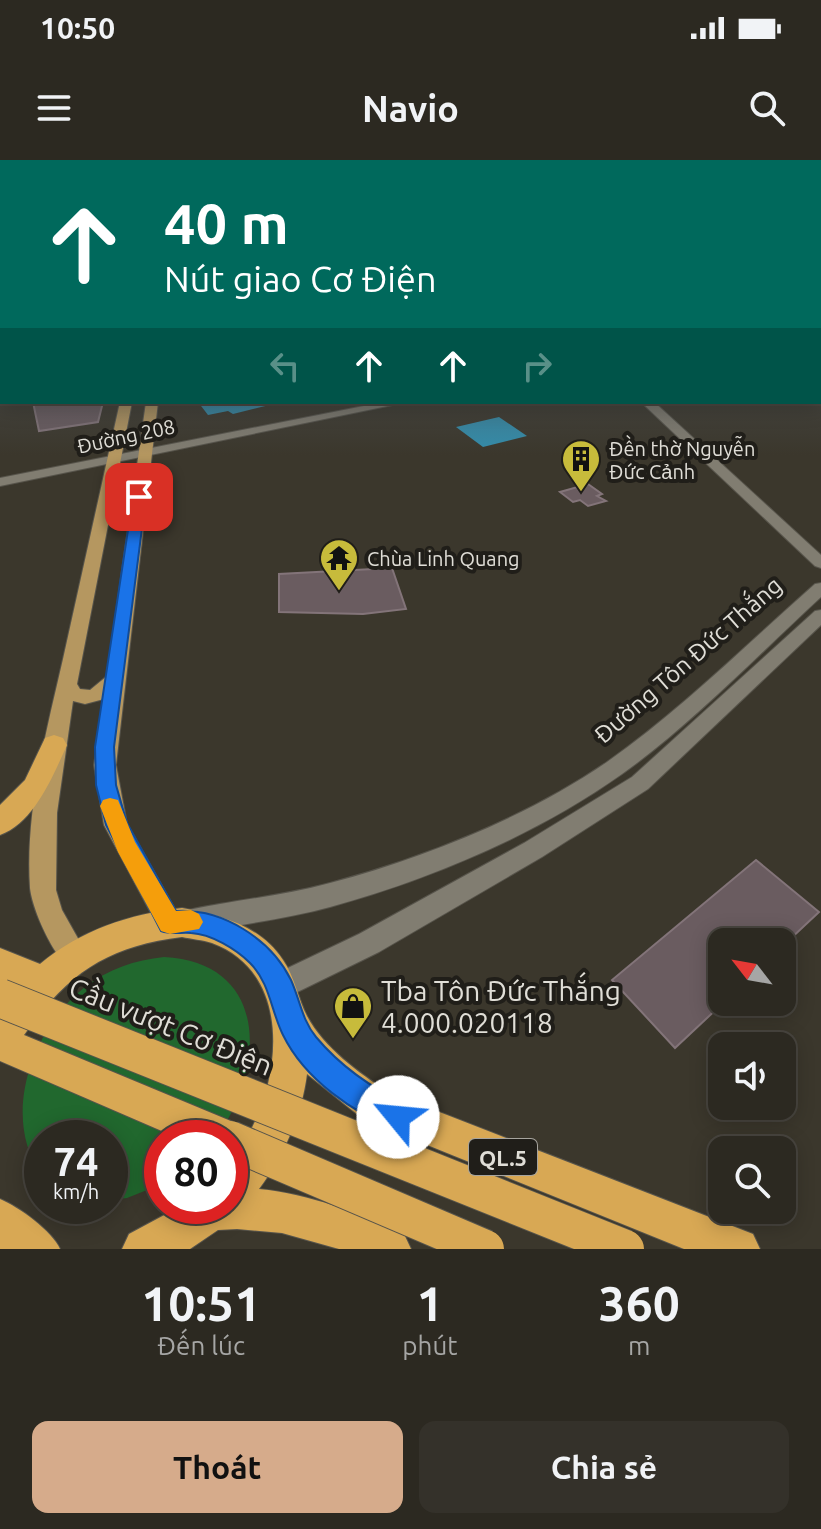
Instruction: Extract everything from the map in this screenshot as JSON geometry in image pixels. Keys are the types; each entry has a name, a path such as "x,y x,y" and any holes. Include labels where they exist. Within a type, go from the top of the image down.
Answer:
{"highway":[{"path":"0,823 35,787 44,773 54,745"},
{"path":"182,1120 0,1042 43,982 75,958 122,933 181,922 231,935 246,944 272,970 281,986 293,1027 290,1076 283,1103 256,1159 248,1168"},
{"path":"0,964 43,982"},
{"name":"Cầu vượt Cơ Điện","path":"0,998 625,1249"},
{"name":"QL.5","path":"293,1027 305,1045 337,1079 376,1106 738,1249"},
{"path":"248,1148 485,1249"},
{"path":"248,1208 296,1213 348,1229 389,1249"},
{"path":"0,1220 16,1236 38,1249"},
{"path":"144,1249 191,1224"}],"main road":[{"path":"75,958 50,914 43,890 45,813 54,745 126,404"},
{"path":"152,404 105,747 110,805 126,845 181,922"},
{"name":"Đường 208","path":"0,482 391,404"},
{"path":"649,404 821,563"},
{"name":"Đường Tôn Đức Thắng","path":"181,922 327,896 384,879 437,860 560,803 616,767 671,722 821,588"},
{"path":"281,986 369,943 533,850 640,783 821,615"},
{"path":"68,686 73,694 90,697 109,688 115,679"}],"green space":[{"path":"164,957 199,964 224,978 240,999 248,1024 249,1052 244,1082 227,1120 144,1120 144,1191 128,1198 128,1120 24,1120 24,1127 23,1101 37,1049 66,1005 103,975 143,960"}],"water":[{"path":"200,404 274,404 233,414 228,411 208,415"},
{"path":"499,417 527,436 483,447 456,427"}],"building":[{"path":"33,404 102,404 98,422 39,431"},
{"name":"Đền thờ Nguyễn Đức Cảnh","path":"588,484 602,494 597,496 606,501 588,506 580,500 573,502 560,492"},
{"name":"Chùa Linh Quang","path":"392,568 406,609 363,614 279,612 279,574"},
{"path":"756,860 819,912 796,934 796,928 708,928 709,1016 675,1048 612,980"}],"slow traffic":[{"path":"110,806 126,845 170,923 191,922"}],"place":[{"name":"Đền thờ Nguyễn Đức Cảnh","path":"581,493"},
{"name":"Chùa Linh Quang","path":"339,592"},
{"name":"Tba Tôn Đức Thắng 4.000.020118","path":"353,1040"}],"route":[{"path":"139,497 105,747 106,785 116,825 170,923 193,921 214,928 231,935 260,955 281,986 293,1027 305,1045 337,1079 398,1117"}]}
